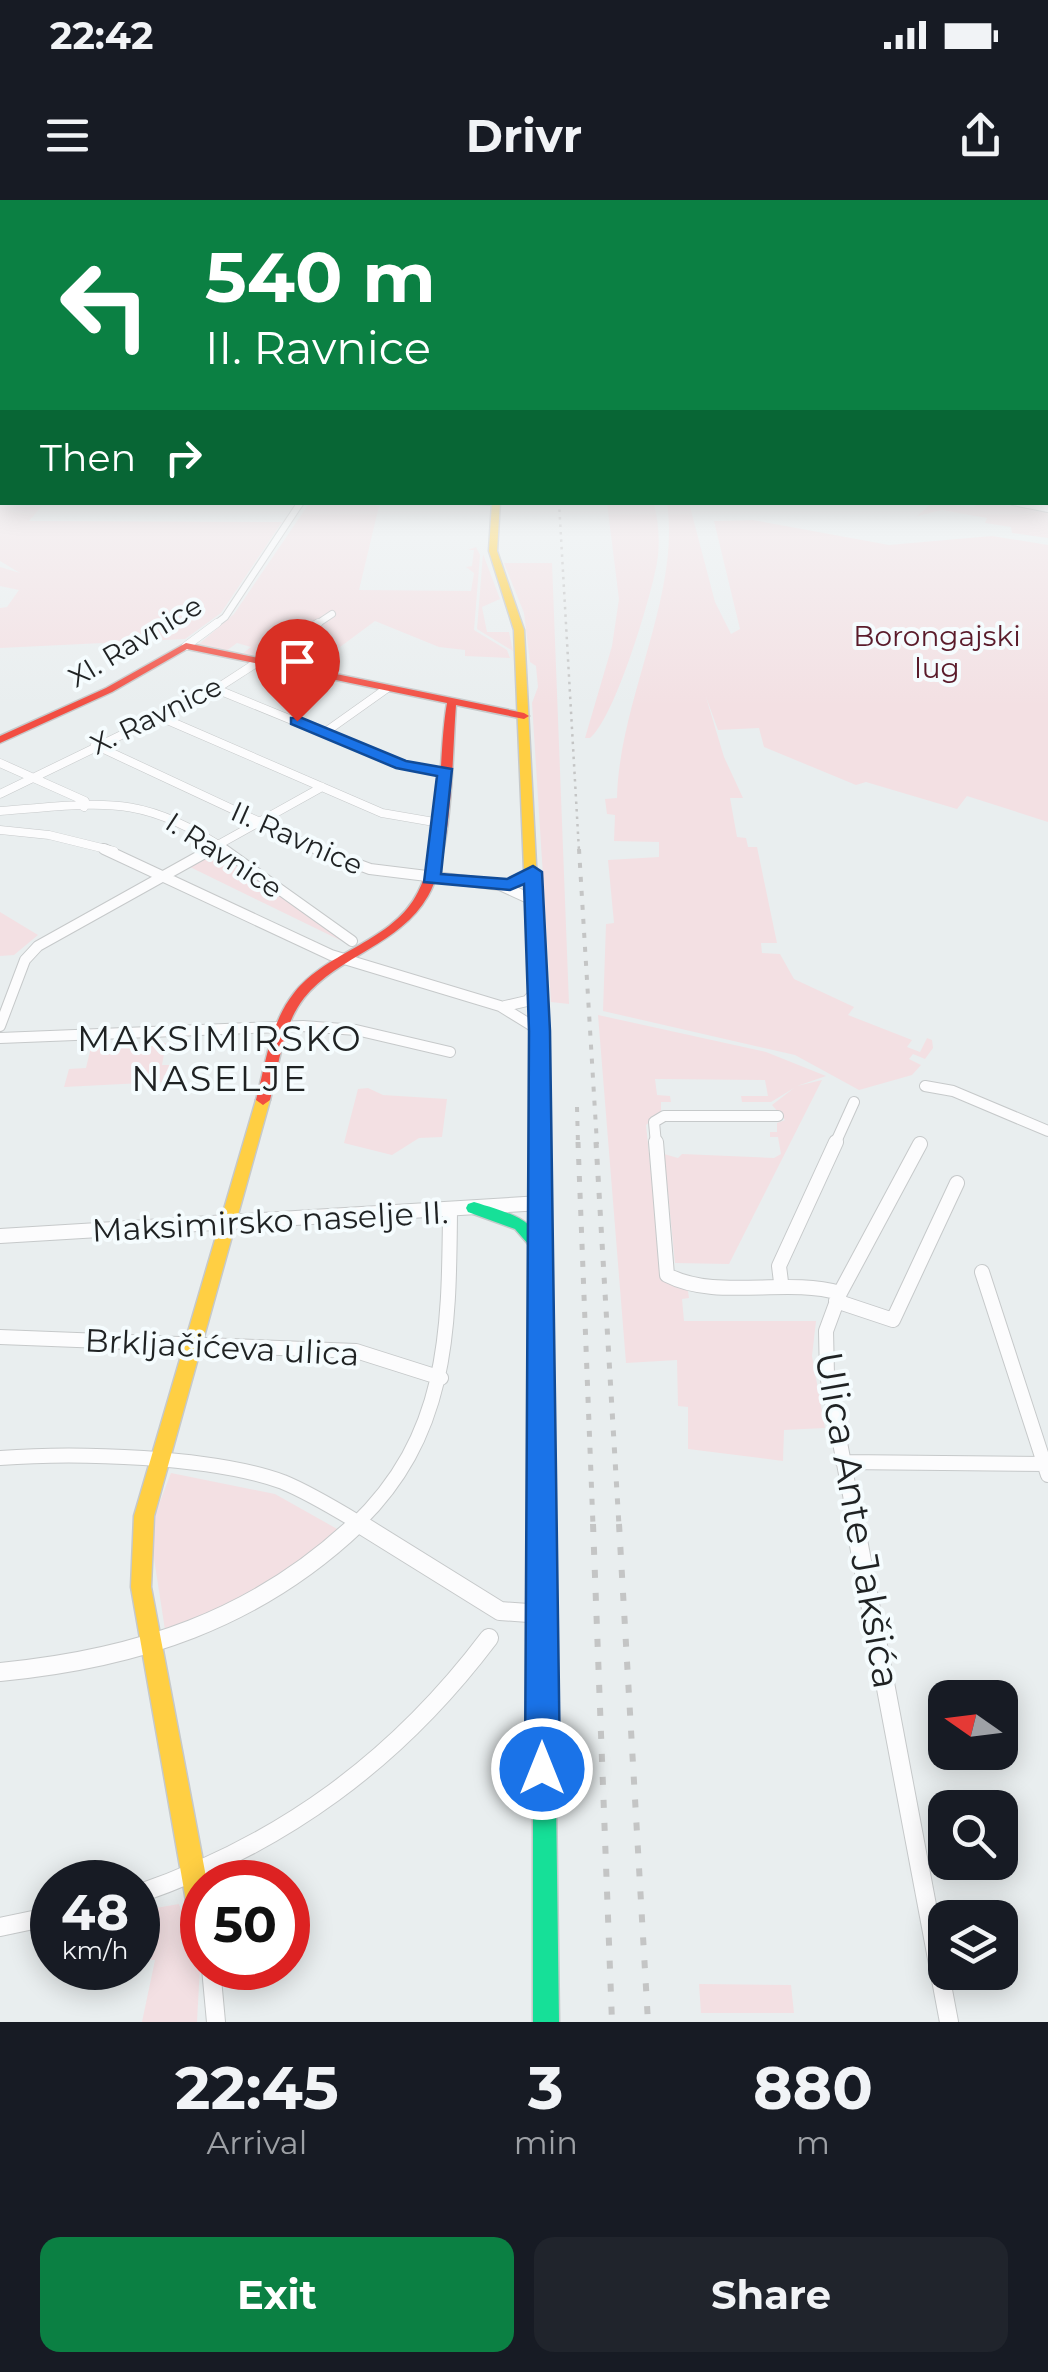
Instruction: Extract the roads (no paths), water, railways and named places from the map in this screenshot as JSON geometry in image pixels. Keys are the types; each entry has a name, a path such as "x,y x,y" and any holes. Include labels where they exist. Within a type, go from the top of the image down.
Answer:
{"main road":[{"path":"493,536 492,544 518,620 539,988 546,2022"},
{"path":"186,646 451,704 524,716"},
{"name":"XI. Ravnice","path":"0,740 110,690 186,646"},
{"path":"188,1860 141,1586 141,1534 284,1026 295,999 406,920 431,878 451,704"},
{"path":"474,1208 521,1225 540,1248"}],"street":[{"name":"XI. Ravnice","path":"186,646 225,617 279,536"},
{"name":"X. Ravnice","path":"28,777 216,689 332,614"},
{"path":"216,689 402,765 446,773"},
{"path":"324,733 386,689"},
{"path":"158,716 404,820 440,824"},
{"name":"II. Ravnice","path":"95,745 359,868 510,885 534,901"},
{"name":"I. Ravnice","path":"0,763 85,801 84,807"},
{"path":"0,794 28,777"},
{"path":"0,1026 30,952 164,872 322,786"},
{"name":"I. Ravnice","path":"0,811 150,809 214,844 352,941"},
{"path":"0,830 99,845 347,960 500,1006 540,1031"},
{"path":"510,885 533,872"},
{"path":"500,1006 526,1001 539,988"},
{"path":"0,1038 284,1026 356,1030 450,1052"},
{"path":"925,1086 954,1091 1048,1130"},
{"path":"781,1282 779,1266 854,1102"},
{"path":"778,1116 664,1116 654,1122 671,1279 685,1285 781,1282 838,1297 893,1320 957,1183"},
{"name":"Ulica Ante Jakšića","path":"920,1144 838,1297 824,1354 949,2022"},
{"name":"Maksimirsko naselje II.","path":"0,1236 540,1203"},
{"path":"0,1672 78,1666 151,1648 253,1603 318,1562 358,1522 410,1453 441,1378 450,1210"},
{"path":"843,1462 1047,1468 982,1272"},
{"name":"Brkljačićeva ulica","path":"0,1336 356,1351 441,1378"},
{"path":"0,1458 41,1455 160,1461 210,1466 282,1482 358,1522 500,1611 542,1614"},
{"path":"223,1860 271,1836 351,1782 432,1708 490,1638"},
{"path":"0,1927 30,1921"},
{"path":"213,1990 216,2022"}],"railway":[{"path":"561,536 579,851"},
{"path":"579,849 597,1144"},
{"path":"577,1107 578,1144"},
{"path":"578,1142 593,1526"},
{"path":"596,1142 619,1526"},
{"path":"593,1524 612,2022"},
{"path":"619,1524 648,2022"}],"district":[{"name":"MAKSIMIRSKO NASELJE","path":"220,1058"}],"park label":[{"name":"Borongajski lug","path":"937,652"}]}
